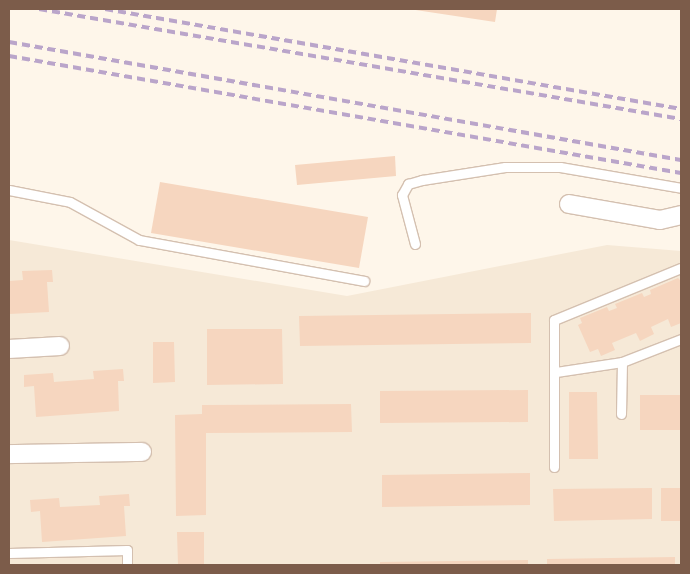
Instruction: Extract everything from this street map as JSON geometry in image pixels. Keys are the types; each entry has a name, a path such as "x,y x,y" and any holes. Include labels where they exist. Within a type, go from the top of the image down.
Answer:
{"street":[{"path":"569,204 660,220 681,215"},
{"path":"9,349 60,346"},
{"path":"9,454 142,452"}],"lane":[{"path":"415,244 402,195 408,184 422,180 505,167 560,167 681,188"},
{"path":"9,190 70,202 139,240 364,281"},
{"path":"554,467 556,372 554,320 681,268"},
{"path":"556,372 622,362 681,339"},
{"path":"621,414 622,362"},
{"path":"9,553 127,550 127,565"}],"shaded area":[{"path":"9,240 347,296 607,245 681,251 681,565 9,565"}],"building":[{"path":"409,9 497,9 495,22"},
{"path":"395,156 396,176 297,185 295,165"},
{"path":"160,182 368,217 359,268 151,233"},
{"path":"52,270 53,282 47,282 49,312 9,314 9,281 23,280 22,271"},
{"path":"678,278 681,281 681,323 671,327 668,319 651,327 654,334 640,341 636,333 612,343 615,350 601,356 598,349 590,352 578,325 582,323 580,318 607,307 609,311 617,308 615,304 642,293 644,297 651,294 650,290"},
{"path":"531,313 531,343 300,346 299,316"},
{"path":"207,329 282,329 283,384 207,385"},
{"path":"153,342 174,342 175,382 153,383"},
{"path":"123,369 124,381 118,381 119,411 36,417 34,386 24,387 24,375 53,373 54,382 94,379 93,371"},
{"path":"528,390 528,422 380,423 380,391"},
{"path":"569,392 597,392 598,459 569,459"},
{"path":"640,395 681,395 681,430 640,430"},
{"path":"351,404 352,432 206,433 206,515 176,516 175,415 202,414 202,405"},
{"path":"530,473 530,505 382,507 382,475"},
{"path":"652,488 652,519 554,521 553,489"},
{"path":"661,488 681,488 681,521 661,521"},
{"path":"129,494 130,506 124,506 126,536 42,542 40,511 31,512 30,500 59,498 60,507 100,505 99,496"},
{"path":"177,532 204,532 204,565 178,565"},
{"path":"675,557 675,565 547,565 547,559"},
{"path":"528,560 528,565 380,565 380,562"}],"railway":[{"path":"39,9 681,119"},
{"path":"105,9 681,109"},
{"path":"9,42 681,160"},
{"path":"9,56 681,173"}]}
